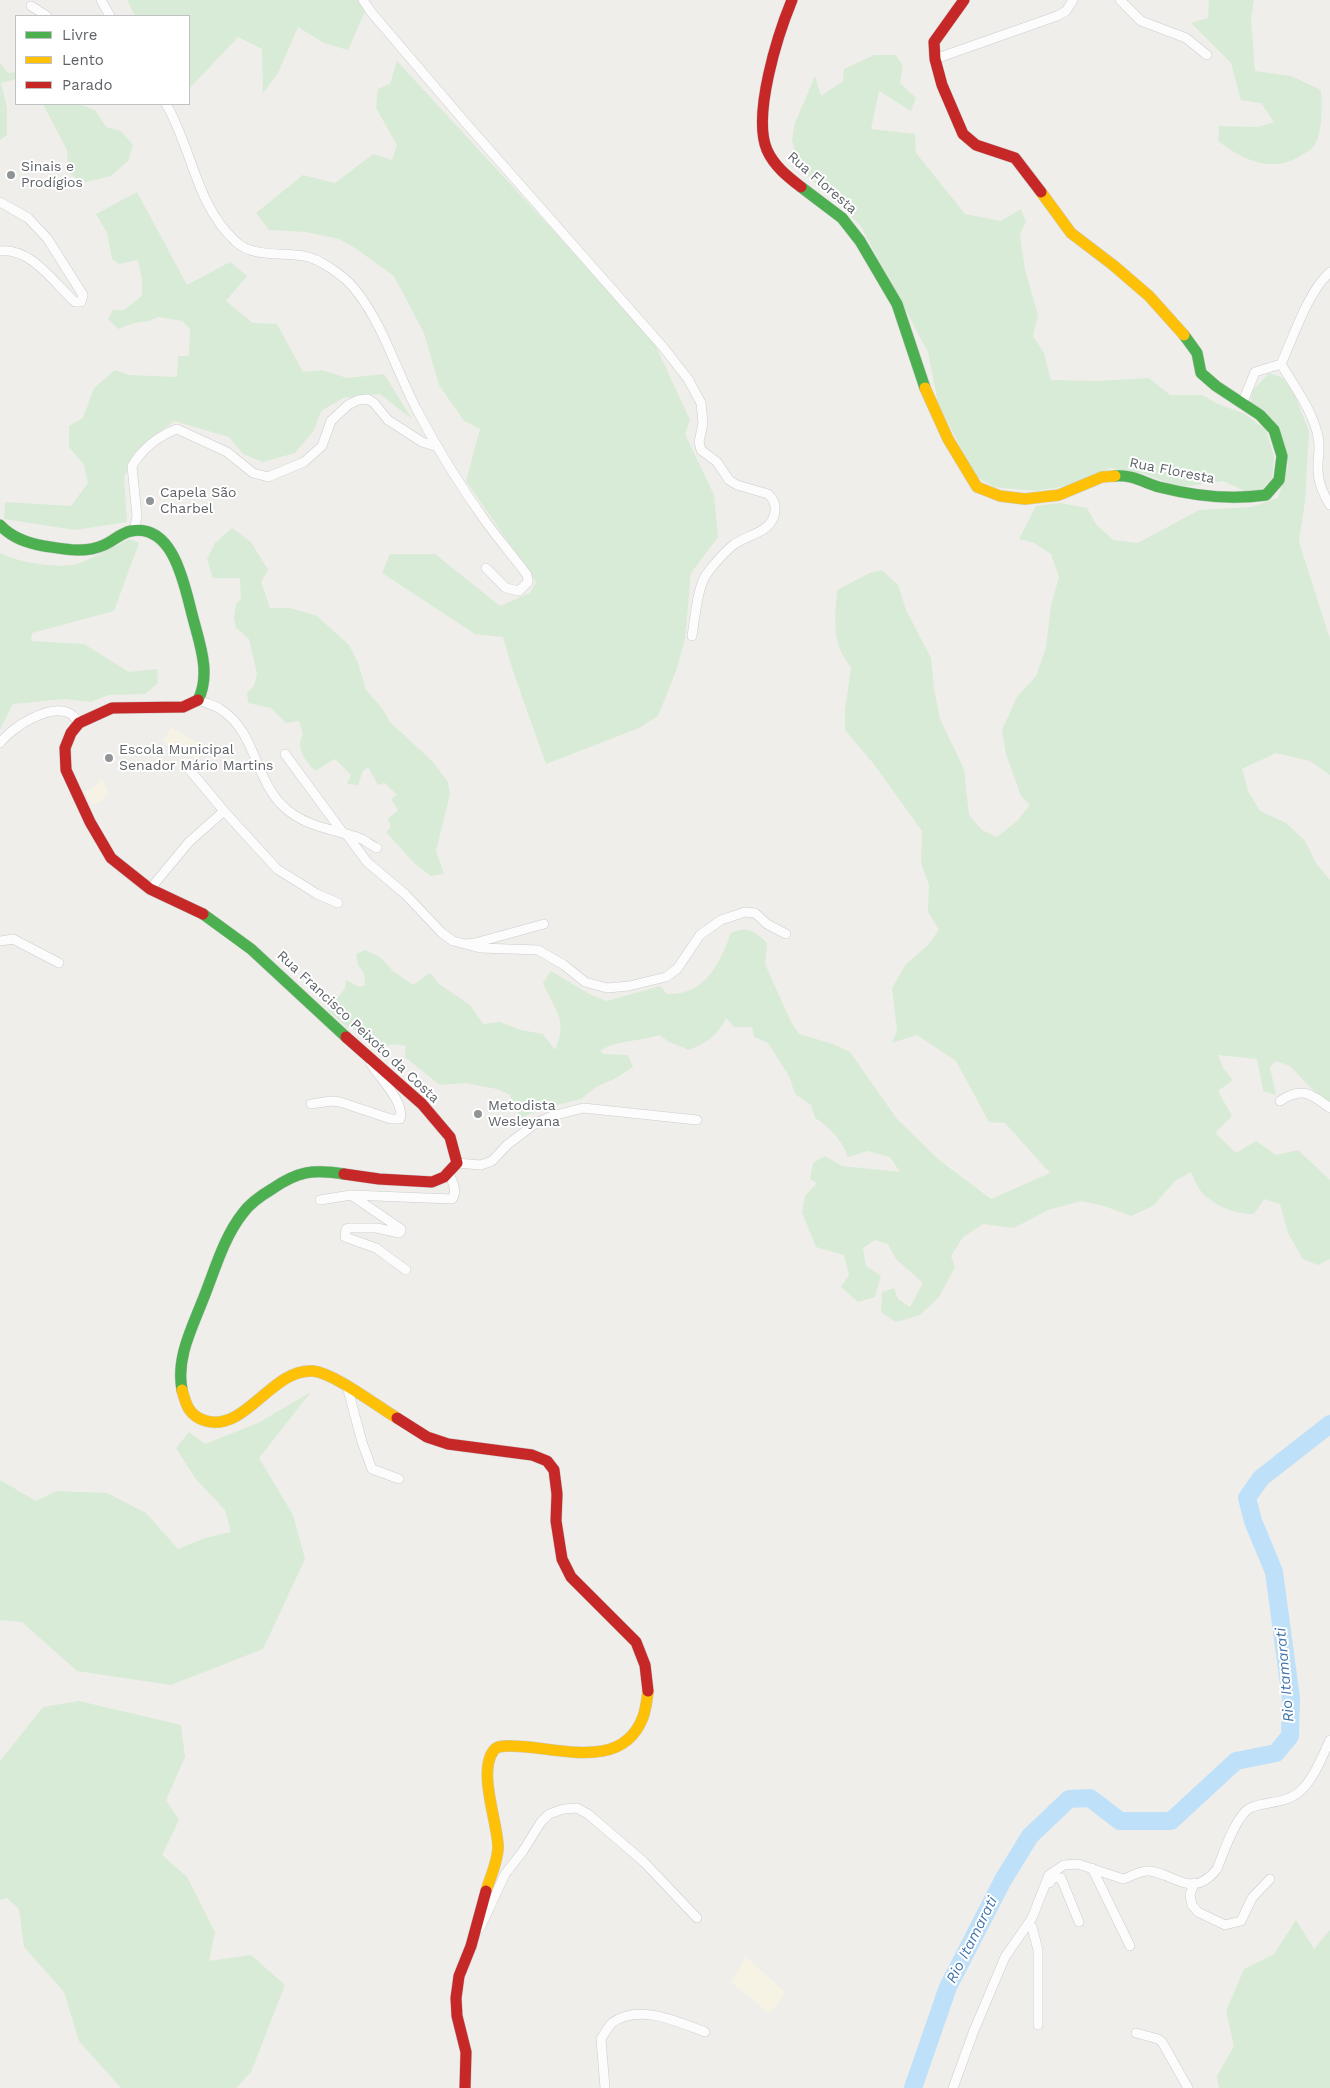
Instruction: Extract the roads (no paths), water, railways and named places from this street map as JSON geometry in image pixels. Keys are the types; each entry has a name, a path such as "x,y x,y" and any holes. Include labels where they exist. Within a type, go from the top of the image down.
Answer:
{"street":[{"path":"101,0 109,15"},
{"path":"363,0 371,12 470,128 663,346 688,379 701,403 703,423 699,442 701,450 717,462 729,480 737,485 768,494 772,497 776,508 774,519 768,527 747,536 732,546 705,577 698,599 692,636"},
{"name":"Rua Floresta","path":"792,0 779,31 767,87 762,120 767,150 783,172 842,218 860,241 897,304 924,386 948,439 977,487 1000,496 1025,499 1058,495 1102,477 1124,476 1160,487 1206,496 1246,498 1266,495 1279,480 1282,456 1274,430 1260,415 1201,373 1197,353 1179,328 1149,296 1071,233 1015,158 976,145 963,134 942,85 935,59 934,42 964,0"},
{"path":"935,59 1057,16 1066,11 1073,0"},
{"path":"1120,0 1141,21 1186,38 1206,55"},
{"path":"31,6 45,15"},
{"path":"166,105 206,201 236,242 246,249 306,256 326,265 353,286 371,310 417,411 487,523 527,575 528,582 519,591 506,588 486,568"},
{"path":"0,202 28,218 47,238 83,295 81,302 75,302 42,269 27,258 17,252 0,251"},
{"path":"1242,404 1255,372 1281,364 1311,296 1322,279 1330,272"},
{"path":"1281,364 1308,409 1317,433 1321,452 1317,468 1320,486 1330,506"},
{"path":"134,531 137,516 132,466 152,443 163,434 177,429 227,452 253,473 268,477 304,462 322,446 331,421 348,405 358,400 368,399 374,403 388,420 422,442 438,447"},
{"path":"0,525 15,538 30,544 72,551 102,546 134,531 153,535 167,545 176,559 186,590 206,672 204,688 199,700 183,707 112,708 79,723 72,714 62,711 50,712 17,727 0,743"},
{"path":"199,700 220,709 245,734 259,770 272,794 282,806 299,819 317,827 358,838 377,848"},
{"name":"Rua Francisco Peixoto da Costa","path":"79,723 71,733 65,748 66,770 90,822 111,858 150,889 203,914 251,949 364,1054 422,1104 450,1138 457,1162"},
{"path":"285,754 368,862 405,894 442,933 454,941 480,948 538,950 564,965 586,982 607,988 629,986 666,977 677,969 700,935 722,920 745,912 755,913 767,924 786,934"},
{"path":"188,768 277,869 317,894 338,903"},
{"path":"150,889 189,842 224,811"},
{"path":"464,944 475,943 544,924"},
{"path":"0,941 13,939 59,963"},
{"path":"311,1104 331,1101 340,1102 391,1119 400,1119 401,1108 394,1095 364,1054"},
{"path":"1280,1101 1291,1093 1305,1092 1316,1097 1330,1108"},
{"path":"471,1946 498,1848 488,1785 489,1762 494,1750 501,1746 521,1746 590,1753 609,1751 623,1744 635,1734 644,1716 648,1690 645,1666 636,1642 571,1577 562,1559 556,1522 557,1494 554,1470 547,1461 532,1454 456,1446 427,1437 347,1386 326,1374 312,1371 292,1374 230,1420 214,1423 196,1418 186,1407 180,1379 183,1351 228,1237 243,1212 264,1194 288,1178 305,1172 325,1171 379,1179 432,1182 448,1173 457,1162 481,1165 492,1161 507,1145 536,1123 583,1108 697,1120"},
{"path":"320,1200 351,1196 452,1199 454,1197 454,1188 448,1173"},
{"path":"351,1196 401,1230 399,1232 377,1228 349,1228 346,1230 345,1237 376,1248 406,1270"},
{"path":"347,1386 362,1442 372,1469 399,1479"},
{"path":"953,2088 1005,1957 1032,1918 1049,1875 1064,1865 1078,1864 1122,1879 1142,1871 1150,1871 1186,1884 1194,1884 1212,1876 1217,1869 1239,1819 1249,1809 1287,1800 1300,1792 1314,1772 1330,1740"},
{"path":"465,2088 466,2052 457,2016 456,1998 459,1976 504,1874 523,1851 548,1814 564,1809 577,1808 588,1814 644,1862 697,1918"},
{"path":"1092,1868 1130,1946"},
{"path":"1005,1957 1013,1952 1032,1927 1050,1881 1058,1877 1064,1885 1079,1922"},
{"path":"1194,1884 1190,1895 1192,1904 1198,1912 1226,1924 1241,1921 1252,1898 1270,1879"},
{"path":"1032,1927 1038,1950 1038,2025"},
{"path":"605,2088 601,2039 612,2024 628,2016 653,2015 674,2020 705,2032"},
{"path":"1136,2033 1158,2039 1162,2042 1188,2088"}],"waterway":[{"name":"Rio Itamarati","path":"913,2088 948,1987 1003,1880 1030,1836 1069,1799 1090,1798 1120,1821 1171,1821 1236,1761 1276,1753 1290,1736 1291,1698 1274,1572 1253,1521 1247,1498 1261,1478 1330,1424"}],"place":[{"name":"Sinais e Prodígios","path":"11,175"},
{"name":"Capela São Charbel","path":"150,501"},
{"name":"Escola Municipal Senador Mário Martins","path":"109,758"},
{"name":"Metodista Wesleyana","path":"478,1114"}]}
